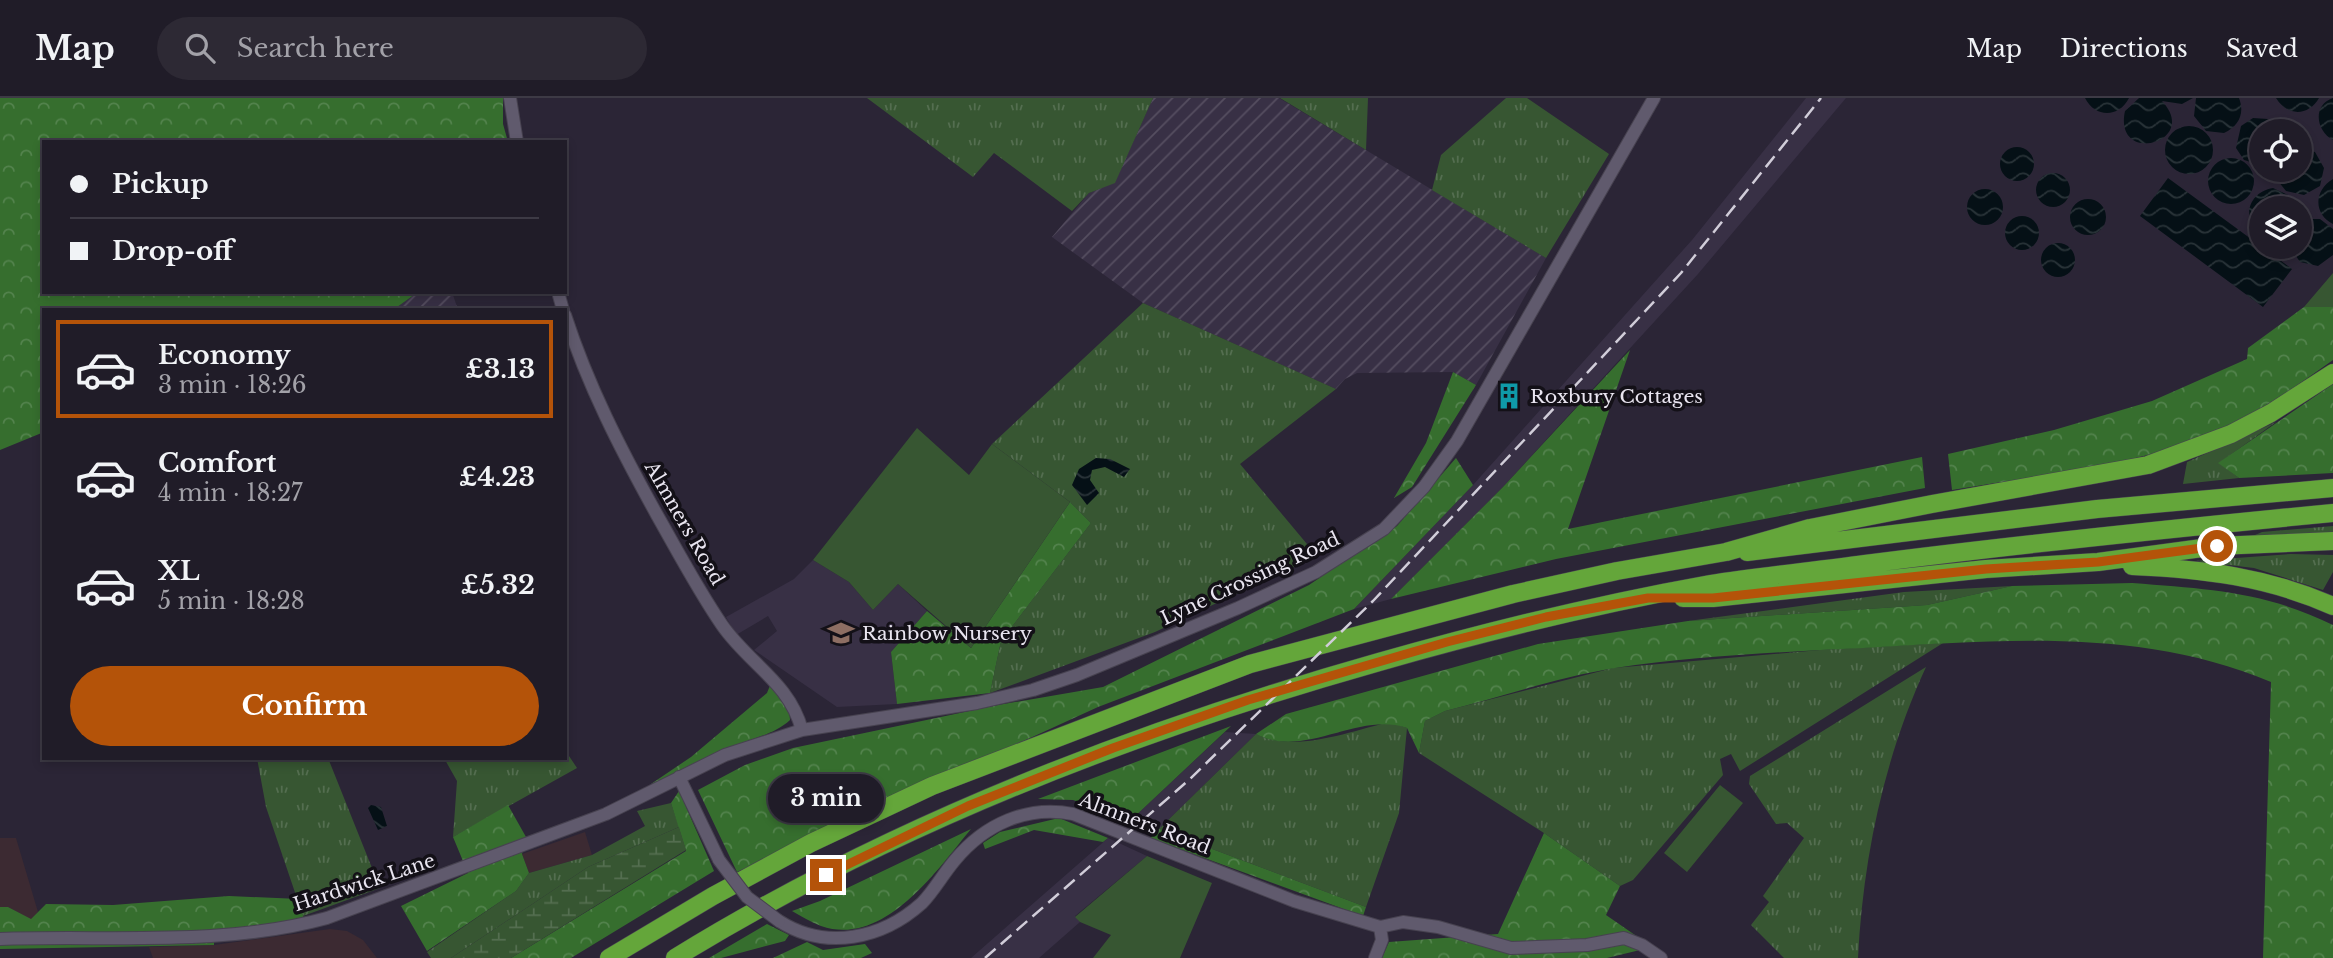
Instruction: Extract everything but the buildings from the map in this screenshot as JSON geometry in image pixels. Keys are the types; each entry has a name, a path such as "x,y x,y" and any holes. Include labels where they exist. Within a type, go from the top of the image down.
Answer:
{"highway":[{"path":"608,958 799,850 932,786 1250,664 1513,594 1617,571 1726,552 1810,528 2148,465 2231,434 2271,413 2333,373"},
{"path":"1726,552 1769,551 2097,509 2333,488"},
{"path":"675,958 826,875 968,806 1113,748 1248,700 1447,642 1546,617 1709,584 2024,543 2333,513"},
{"path":"1648,598 1713,598 1986,569 2098,562 2217,546 2333,541"},
{"path":"2098,562 2231,573 2299,592 2333,606"}],"street":[{"path":"510,98 517,140"},
{"name":"Lyne Crossing Road","path":"679,777 725,755 802,730 976,703 1044,686 1238,608 1316,572 1368,541 1406,508 1457,441 1654,98"},
{"name":"Almners Road","path":"567,321 585,374 613,437 681,558 734,640 789,696 802,730"},
{"name":"Almners Road","path":"679,777 719,860 747,897 779,921 800,932 824,938 863,936 895,923 923,901 956,858 980,835 1006,819 1053,810 1073,814 1295,901 1380,928"},
{"name":"Hardwick Lane","path":"0,939 214,936 305,924 395,895 606,814 679,777"},
{"path":"1374,958 1382,940 1380,928 1403,922 1438,927 1511,947 1587,945 1624,938 1642,945 1661,958"}],"shaded area":[{"path":"1153,98 1279,98 1546,258 1476,385 1453,372 1357,373 1345,379 1336,389 1143,303 1052,237 1089,193 1115,182"},
{"path":"1806,98 1846,98 1698,274 1503,487 1391,599 1354,609 1473,485 1692,240"},
{"path":"415,294 453,294 457,308 396,308"},
{"name":"Rainbow Nursery","path":"813,560 849,582 873,610 898,584 927,611 891,652 897,704 837,707 754,650 777,631 768,616 736,635 726,617 794,579"},
{"path":"1225,732 1256,734 1159,829 1131,820"},
{"path":"585,832 592,855 529,873 522,854"},
{"path":"0,838 16,838 38,912 31,920 8,907 0,907"},
{"path":"1108,838 1147,856 1075,916 1080,922 1039,958 971,958"},
{"path":"330,929 347,931 363,940 377,958 153,958 149,947 214,945"}],"green space":[{"path":"0,98 503,98 503,124 507,140 42,140 42,294 415,294 396,308 42,308 42,433 0,450"},
{"path":"867,98 1153,98 1115,183 1089,193 1072,211 994,153 973,177"},
{"path":"1280,98 1368,98 1366,150"},
{"path":"1506,98 1527,98 1609,154 1546,258 1432,190 1441,155"},
{"path":"2333,273 2333,307 2304,307"},
{"path":"1143,303 1336,389 1240,464 1317,556 1155,632 990,693 1001,641 1091,523 1070,502 992,444"},
{"path":"2304,307 2333,307 2333,360 2272,402 2233,424 2167,450 2131,459 1952,490 1948,454 2054,430 2152,401 2247,359 2248,348"},
{"path":"1630,350 1568,529 1922,457 1925,488 1556,559 1391,599 1503,487"},
{"path":"1453,372 1476,385 1412,487 1394,498 1426,443"},
{"path":"2333,384 2333,473 2239,478 2218,463"},
{"path":"2276,422 2219,463 2239,478 2183,484 2187,462"},
{"path":"917,428 969,475 992,444 1070,502 971,648 898,584 873,610 849,582 813,560"},
{"path":"1456,458 1473,485 1354,609 1098,707 737,872 698,790 745,765 793,748 998,705 1103,687 1309,585 1397,526"},
{"path":"1070,502 1091,523 1001,641 990,693 897,704 891,652 927,611 971,648"},
{"path":"2333,526 2333,534 2253,536 2262,532"},
{"path":"2291,554 2333,555 2333,572 2323,590 2254,568 2195,561"},
{"path":"2132,583 2210,590 2259,598 2333,625 2333,958 2263,958 2271,682 2222,664 2172,652 2070,641 2018,641 1707,657 1594,672 1445,711 1425,721 1419,753 1407,728 1388,724 1369,725 1293,742 1274,741 1256,734 1286,714 1538,644 1688,621 1927,605 2012,586"},
{"path":"2012,586 1927,605 1688,621 1904,592"},
{"path":"1943,643 1740,771 1731,754 1720,759 1723,775 1633,880 1620,886 1544,833 1419,753 1425,721 1445,711 1613,668 1820,650"},
{"path":"1926,667 1898,737 1878,809 1865,883 1858,958 1784,958 1751,925 1769,902 1763,896 1804,838 1787,823 1776,824 1749,784 1750,776"},
{"path":"771,683 789,707 790,720 770,733 731,748 672,778 651,784 691,757 767,693"},
{"path":"1390,722 1407,728 1399,813 1366,907 1159,829 1256,734 1271,740 1305,741"},
{"path":"1231,726 1131,820 1073,800 1038,799"},
{"path":"567,753 577,768 453,837 457,781 445,760 567,760"},
{"path":"257,760 329,760 380,888 303,916 266,807"},
{"path":"1720,785 1743,803 1687,872 1664,853"},
{"path":"679,791 714,871 571,958 511,958 686,851 671,803"},
{"path":"671,803 679,827 588,867 451,958 431,958 427,952 516,891 529,873 592,855 645,826 637,811"},
{"path":"508,805 526,837 522,854 529,873 516,891 427,951 401,906 468,873 453,837"},
{"path":"1059,818 1108,838 1103,842 1034,830 985,849 983,843 1000,832"},
{"path":"679,827 686,850 511,958 451,958 588,867"},
{"path":"971,829 942,865 907,901 887,916 866,926 844,930 821,926 792,911 820,901"},
{"path":"1159,829 1366,907 1363,916 1150,838"},
{"path":"1544,833 1620,886 1606,915 1661,953 1640,950 1607,958 1382,958 1389,942 1498,934"},
{"path":"1147,856 1212,883 1180,958 1093,958 1111,935 1080,922 1075,917"},
{"path":"229,896 299,899 305,924 214,936 214,945 0,949 0,907 8,907 31,919 46,904 113,905"},
{"path":"767,924 789,935 785,941 721,958 709,958"},
{"path":"807,942 823,950 865,944 872,953 861,958 773,958"}],"water":[{"path":"2085,98 2129,98 2125,105 2107,113 2089,105"},
{"path":"2139,98 2193,98 2182,104 2162,101 2171,116 2171,128 2164,137 2154,142 2142,143 2131,139 2125,128 2125,111"},
{"path":"2196,98 2239,98 2241,114 2234,127 2224,133 2206,131 2194,116"},
{"path":"2276,98 2319,98 2310,108 2298,112 2286,109"},
{"path":"2333,98 2333,140 2320,125 2319,112 2326,101"},
{"path":"2249,121 2249,161 2244,160 2236,148 2241,126"},
{"path":"2189,126 2206,133 2213,150 2206,167 2189,174 2172,167 2165,150 2172,133"},
{"path":"2017,147 2029,152 2034,164 2029,176 2017,181 2005,176 2000,164 2005,152"},
{"path":"2312,151 2315,152 2324,168 2320,186 2304,195 2286,191 2279,182 2312,182"},
{"path":"2231,158 2248,164 2249,182 2254,182 2248,198 2231,204 2214,198 2208,181 2214,164"},
{"path":"2053,173 2065,178 2070,190 2065,202 2053,207 2041,202 2036,190 2041,178"},
{"path":"2168,178 2249,237 2249,259 2278,259 2292,269 2263,307 2140,216"},
{"path":"2333,179 2333,224 2326,220 2318,202 2322,189"},
{"path":"2273,188 2290,196 2257,196"},
{"path":"1985,189 1997,195 2003,207 1997,219 1985,225 1973,219 1967,207 1973,195"},
{"path":"2088,199 2101,204 2106,217 2101,230 2088,235 2075,230 2070,217 2075,204"},
{"path":"2022,216 2034,221 2039,233 2034,245 2022,250 2010,245 2005,233 2010,221"},
{"path":"2312,219 2320,219 2333,229 2333,255 2318,266 2300,262 2298,259 2312,259"},
{"path":"2058,243 2070,248 2075,260 2070,272 2058,277 2046,272 2041,260 2046,248"},
{"path":"1096,458 1110,459 1130,469 1124,477 1105,467 1092,470 1090,480 1099,493 1087,505 1072,485 1079,469"},
{"path":"371,805 381,807 387,826 378,830 368,808"}],"railway":[{"path":"985,958 1190,779 1373,601 1681,273 1821,98"}],"place":[{"name":"Roxbury Cottages","path":"1509,396"},
{"name":"Rainbow Nursery","path":"841,633"}],"route":[{"path":"826,875 968,806 1113,748 1248,700 1447,642 1546,617 1648,598 1713,598 1986,569 2098,562 2217,546"}]}
